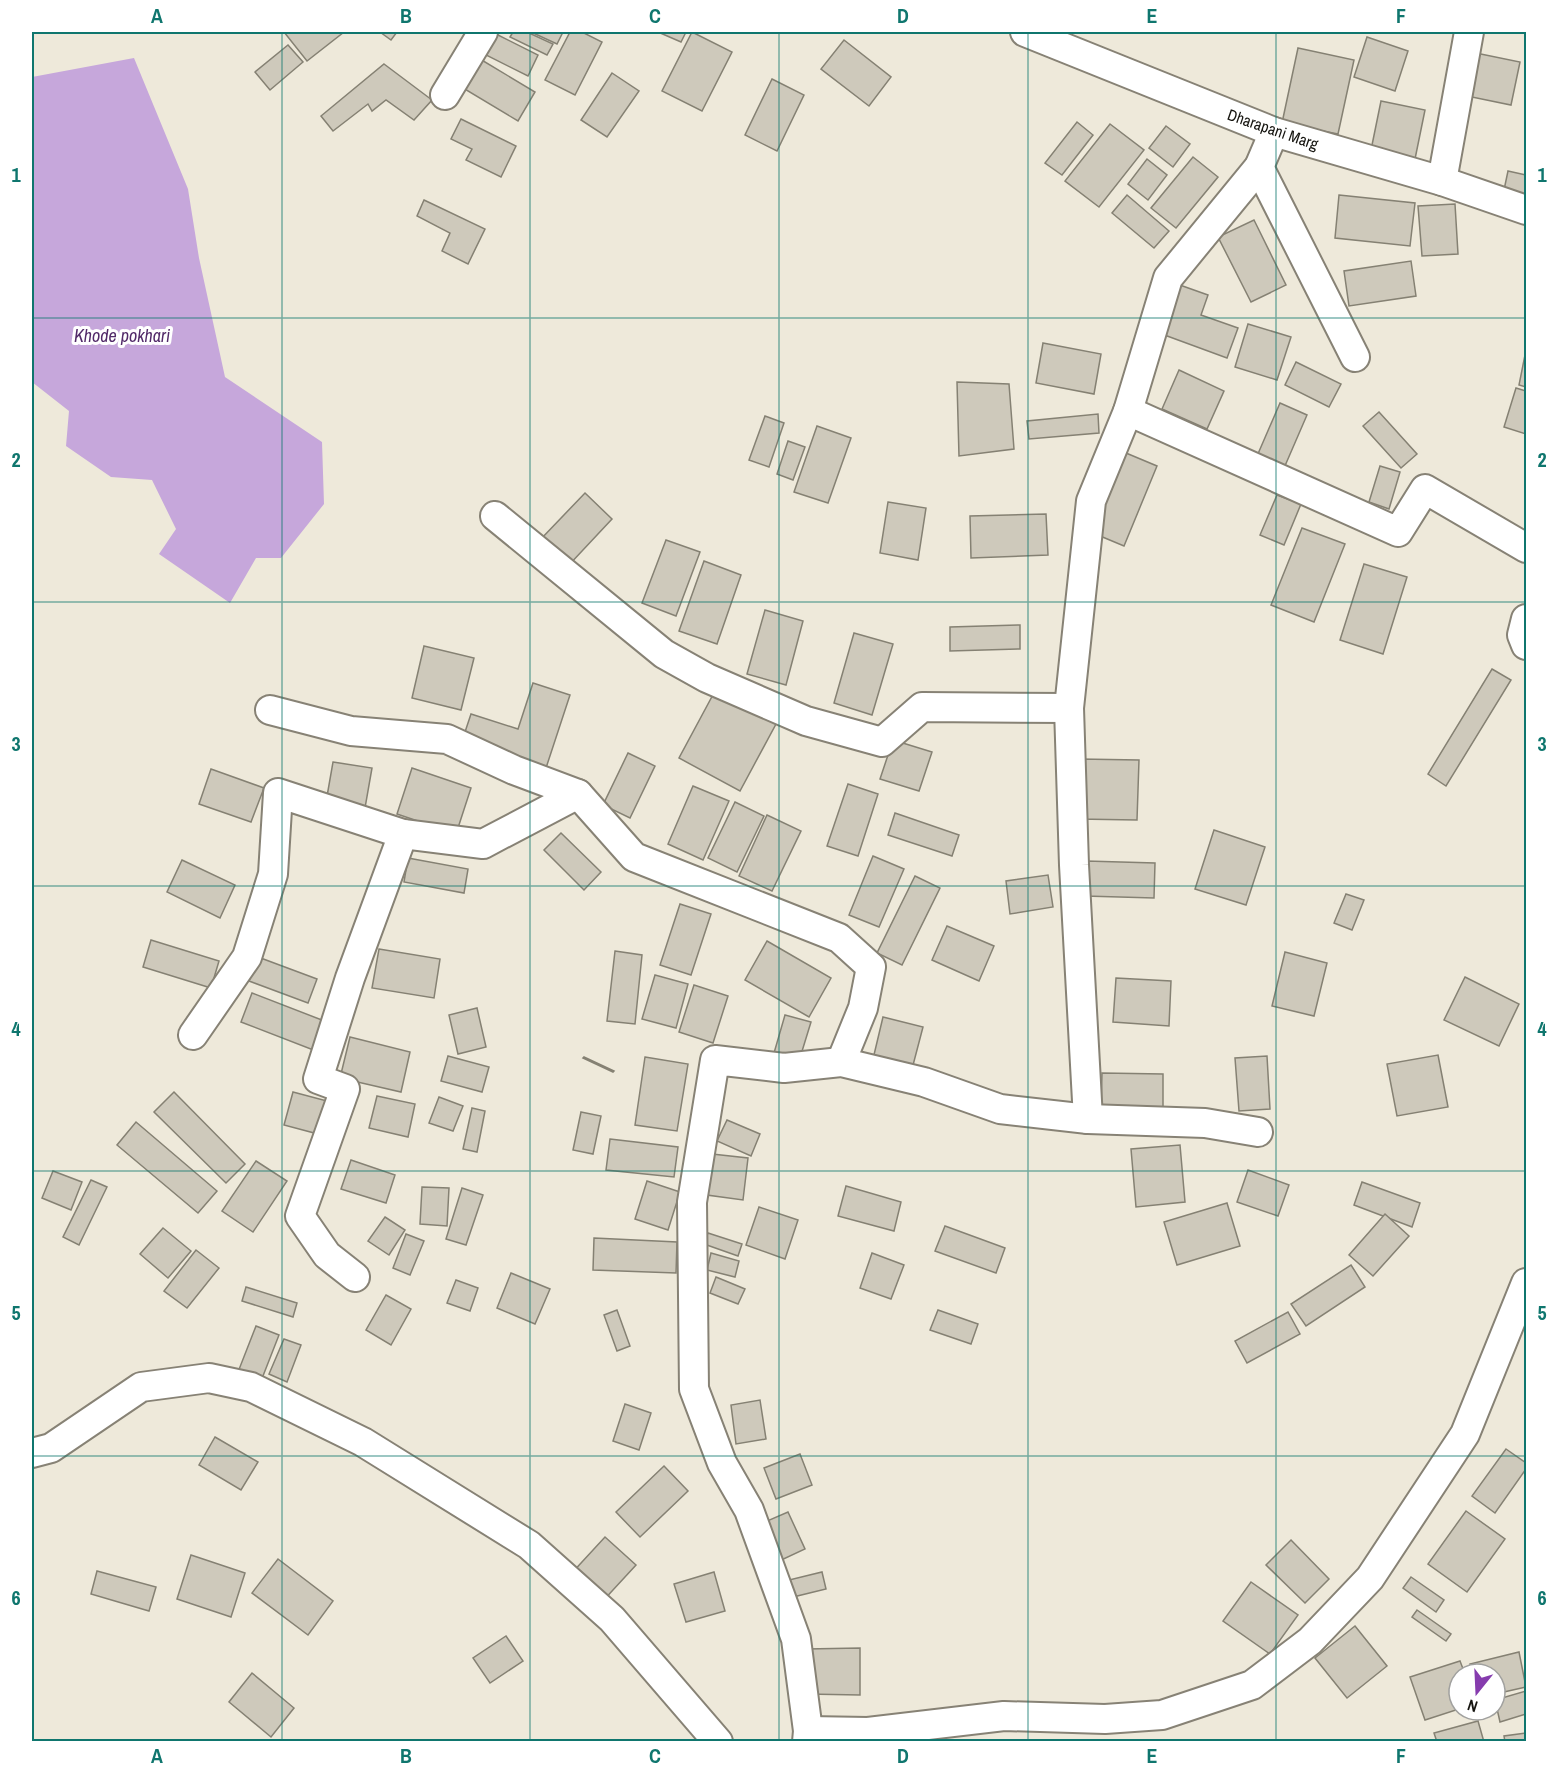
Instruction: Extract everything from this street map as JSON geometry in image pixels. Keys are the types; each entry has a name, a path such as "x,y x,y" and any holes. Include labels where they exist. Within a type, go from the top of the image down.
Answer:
{"street":[{"path":"445,94 483,32"},
{"name":"Dharapani Marg","path":"1025,32 1274,132 1442,181 1527,210"},
{"path":"1442,181 1469,32"},
{"path":"1088,1119 1074,865 1069,708 1091,501 1128,411 1168,278 1259,167 1274,132"},
{"path":"1259,167 1355,357"},
{"path":"1128,411 1398,532 1425,489 1527,548"},
{"path":"495,516 664,654 707,678 806,721 882,742 922,707 1069,708"},
{"path":"1527,619 1522,635 1527,645"},
{"path":"270,710 351,731 447,739 514,770 578,794 634,857 839,938 871,967 863,1008 841,1062"},
{"path":"193,1035 247,957 273,874 278,793 403,834 483,844 578,794"},
{"path":"355,1277 327,1255 300,1216 345,1089 318,1079 350,978 403,834"},
{"path":"1258,1132 1205,1123 1088,1119 1000,1109 924,1082 841,1062 784,1068 716,1060 692,1202 694,1389 722,1462 749,1510 796,1639 808,1736 868,1732 1004,1716 1105,1719 1162,1714 1252,1685 1310,1641 1370,1578 1465,1434 1527,1282"},
{"path":"32,1453 51,1448 141,1387 209,1378 251,1387 363,1442 529,1545 612,1619 718,1742"}],"water":[{"name":"Khode pokhari","path":"134,58 188,189 199,258 225,377 322,442 324,504 281,558 256,558 230,603 159,554 176,529 152,480 111,477 66,446 69,411 32,382 32,77"}],"building":[{"path":"284,32 344,32 307,61"},
{"path":"380,32 397,32 391,40"},
{"path":"513,32 527,32 553,44 547,55 510,37"},
{"path":"531,32 563,32 557,44"},
{"path":"570,32 582,32 602,42 575,95 545,80"},
{"path":"658,32 686,32 681,42"},
{"path":"692,32 732,52 702,111 662,91"},
{"path":"496,34 538,55 528,76 486,55"},
{"path":"1367,37 1408,51 1395,91 1354,77"},
{"path":"844,40 891,77 869,106 821,69"},
{"path":"288,45 303,62 270,90 255,72"},
{"path":"1298,48 1354,60 1338,134 1282,123"},
{"path":"1471,52 1520,62 1511,105 1462,95"},
{"path":"480,59 535,92 518,121 463,88"},
{"path":"384,64 432,100 414,120 386,100 372,111 368,104 333,131 321,116"},
{"path":"612,73 639,91 607,137 581,120"},
{"path":"772,79 804,95 777,151 745,135"},
{"path":"1381,101 1425,110 1415,159 1371,150"},
{"path":"461,119 516,146 501,177 466,160 472,149 451,139"},
{"path":"1077,122 1093,135 1062,175 1045,163"},
{"path":"1110,124 1144,150 1099,207 1065,181"},
{"path":"1166,126 1190,144 1173,167 1149,148"},
{"path":"1193,157 1218,177 1176,228 1151,208"},
{"path":"1147,159 1167,175 1148,200 1128,184"},
{"path":"1508,171 1526,175 1526,195 1504,190"},
{"path":"1127,195 1169,231 1154,248 1112,213"},
{"path":"1339,195 1415,203 1410,246 1335,238"},
{"path":"424,200 485,229 468,264 442,251 450,233 417,216"},
{"path":"1455,204 1458,254 1422,256 1418,206"},
{"path":"1254,220 1286,285 1251,302 1218,237"},
{"path":"1411,261 1416,296 1349,306 1344,271"},
{"path":"1177,284 1208,295 1201,315 1238,328 1227,358 1159,333"},
{"path":"1248,324 1291,337 1277,380 1235,367"},
{"path":"1043,343 1101,354 1094,394 1036,383"},
{"path":"1526,350 1526,387 1519,385"},
{"path":"1296,362 1341,384 1329,407 1285,385"},
{"path":"1179,370 1224,391 1207,429 1162,409"},
{"path":"957,382 1009,384 1014,449 959,456"},
{"path":"1516,388 1526,391 1526,434 1504,427"},
{"path":"1280,403 1307,415 1281,475 1254,463"},
{"path":"1379,412 1417,454 1401,468 1363,426"},
{"path":"1098,414 1099,433 1029,439 1027,421"},
{"path":"765,416 784,423 769,467 749,460"},
{"path":"817,426 851,438 828,503 794,492"},
{"path":"788,441 805,447 793,480 777,474"},
{"path":"1126,453 1157,466 1124,546 1093,533"},
{"path":"1380,466 1400,472 1389,509 1369,502"},
{"path":"585,493 612,519 568,566 540,540"},
{"path":"1277,495 1301,504 1284,545 1260,535"},
{"path":"888,502 926,508 918,560 880,553"},
{"path":"1046,514 1048,555 971,558 970,516"},
{"path":"1302,528 1345,544 1314,622 1271,605"},
{"path":"666,540 700,552 676,616 642,603"},
{"path":"704,561 741,575 717,644 679,631"},
{"path":"1364,564 1407,577 1383,654 1340,640"},
{"path":"765,610 803,621 786,685 747,674"},
{"path":"1020,625 1020,649 950,651 950,627"},
{"path":"854,633 893,644 872,715 834,703"},
{"path":"424,646 474,658 461,710 412,698"},
{"path":"1492,669 1511,680 1446,786 1428,774"},
{"path":"533,683 570,695 545,771 461,744 471,714 518,729"},
{"path":"715,691 776,724 740,791 679,758"},
{"path":"893,740 932,752 919,791 880,779"},
{"path":"628,753 655,766 630,818 603,805"},
{"path":"1079,759 1139,760 1137,820 1077,819"},
{"path":"333,762 372,768 365,808 326,802"},
{"path":"412,768 471,788 456,834 397,814"},
{"path":"211,769 264,788 251,822 199,804"},
{"path":"848,784 878,794 858,856 827,846"},
{"path":"693,786 729,801 703,860 668,844"},
{"path":"735,802 764,816 737,872 708,858"},
{"path":"895,813 959,835 952,856 888,835"},
{"path":"767,815 801,831 772,891 739,876"},
{"path":"1214,830 1265,847 1246,905 1195,889"},
{"path":"561,833 601,872 584,890 544,850"},
{"path":"873,856 904,869 879,927 849,915"},
{"path":"408,858 468,869 464,893 404,882"},
{"path":"182,860 235,885 220,918 167,892"},
{"path":"1086,861 1155,863 1154,898 1085,896"},
{"path":"1048,875 1053,907 1010,914 1006,881"},
{"path":"915,876 940,888 902,965 877,953"},
{"path":"1346,894 1364,900 1352,930 1334,923"},
{"path":"680,904 711,914 691,975 660,965"},
{"path":"947,926 994,946 979,981 932,960"},
{"path":"151,940 219,961 211,988 143,967"},
{"path":"767,941 831,978 809,1017 745,980"},
{"path":"379,949 440,959 434,998 372,988"},
{"path":"615,951 642,955 635,1024 607,1021"},
{"path":"1285,952 1327,963 1314,1016 1272,1006"},
{"path":"258,957 317,979 308,1003 249,981"},
{"path":"655,975 688,984 676,1028 642,1019"},
{"path":"1465,977 1519,1004 1499,1046 1444,1020"},
{"path":"1116,978 1171,981 1169,1026 1113,1022"},
{"path":"694,985 728,996 713,1043 679,1032"},
{"path":"252,993 327,1022 316,1051 241,1022"},
{"path":"477,1008 486,1047 458,1054 449,1015"},
{"path":"785,1015 811,1022 799,1061 774,1053"},
{"path":"883,1017 923,1027 912,1069 873,1059"},
{"path":"350,1037 410,1052 401,1092 340,1078"},
{"path":"1438,1055 1448,1107 1397,1116 1387,1064"},
{"path":"448,1056 489,1067 482,1092 441,1081"},
{"path":"1267,1056 1270,1109 1239,1111 1235,1058"},
{"path":"584,1057 614,1071 583,1058"},
{"path":"645,1057 688,1064 677,1131 635,1125"},
{"path":"1102,1073 1163,1074 1163,1111 1101,1110"},
{"path":"174,1092 245,1164 226,1183 154,1112"},
{"path":"293,1092 327,1101 318,1134 284,1125"},
{"path":"377,1096 415,1104 408,1137 369,1128"},
{"path":"439,1097 463,1106 453,1131 429,1123"},
{"path":"472,1108 485,1111 477,1152 463,1149"},
{"path":"581,1112 601,1116 593,1154 573,1150"},
{"path":"727,1120 760,1134 751,1156 717,1141"},
{"path":"136,1122 217,1191 198,1213 117,1145"},
{"path":"610,1139 678,1147 674,1177 606,1170"},
{"path":"1180,1145 1185,1202 1136,1207 1131,1149"},
{"path":"712,1154 748,1158 743,1200 707,1195"},
{"path":"351,1160 395,1175 386,1203 341,1189"},
{"path":"256,1161 287,1181 253,1232 222,1211"},
{"path":"1248,1170 1289,1185 1278,1216 1237,1202"},
{"path":"53,1171 82,1182 71,1210 42,1198"},
{"path":"91,1180 107,1187 79,1245 63,1237"},
{"path":"647,1181 680,1192 668,1230 635,1219"},
{"path":"1362,1182 1420,1203 1412,1227 1354,1205"},
{"path":"846,1186 901,1202 894,1231 838,1216"},
{"path":"422,1187 449,1188 447,1226 420,1224"},
{"path":"462,1188 483,1195 466,1245 446,1239"},
{"path":"1227,1203 1240,1246 1177,1265 1164,1222"},
{"path":"759,1207 798,1220 785,1259 746,1245"},
{"path":"1385,1214 1409,1236 1373,1276 1349,1255"},
{"path":"385,1217 405,1230 389,1255 368,1241"},
{"path":"945,1226 1005,1248 996,1273 935,1251"},
{"path":"163,1228 191,1251 168,1278 140,1254"},
{"path":"708,1233 742,1244 738,1256 704,1244"},
{"path":"406,1234 424,1241 410,1275 393,1268"},
{"path":"594,1238 677,1242 676,1273 593,1270"},
{"path":"196,1250 219,1268 187,1308 164,1291"},
{"path":"711,1253 739,1261 735,1277 707,1270"},
{"path":"872,1253 904,1265 891,1299 860,1288"},
{"path":"1351,1265 1365,1287 1306,1326 1291,1304"},
{"path":"511,1273 550,1289 535,1324 497,1308"},
{"path":"716,1277 745,1289 738,1304 710,1293"},
{"path":"456,1280 478,1288 470,1311 447,1303"},
{"path":"246,1287 297,1303 293,1317 242,1301"},
{"path":"386,1295 411,1309 391,1345 366,1330"},
{"path":"617,1310 630,1346 617,1351 604,1315"},
{"path":"938,1310 978,1324 971,1344 930,1330"},
{"path":"1288,1312 1300,1334 1247,1363 1235,1341"},
{"path":"256,1326 279,1335 261,1381 238,1372"},
{"path":"284,1339 301,1345 287,1382 269,1374"},
{"path":"760,1400 766,1439 736,1444 731,1405"},
{"path":"625,1404 651,1413 639,1450 613,1441"},
{"path":"215,1437 258,1462 241,1490 199,1465"},
{"path":"1506,1449 1526,1463 1526,1469 1495,1513 1472,1496"},
{"path":"800,1454 812,1485 776,1499 764,1468"},
{"path":"664,1466 688,1491 640,1537 616,1512"},
{"path":"1466,1511 1505,1539 1467,1592 1428,1564"},
{"path":"788,1512 805,1549 775,1563 758,1525"},
{"path":"605,1537 636,1565 601,1603 570,1575"},
{"path":"1291,1540 1329,1579 1305,1603 1266,1565"},
{"path":"191,1555 245,1573 231,1617 177,1599"},
{"path":"278,1559 333,1601 308,1635 252,1593"},
{"path":"97,1571 156,1587 149,1611 91,1594"},
{"path":"714,1572 725,1611 686,1622 674,1584"},
{"path":"822,1572 826,1589 793,1597 789,1580"},
{"path":"1411,1577 1444,1600 1436,1612 1403,1588"},
{"path":"1251,1582 1298,1615 1270,1654 1223,1621"},
{"path":"1417,1610 1451,1634 1446,1641 1412,1617"},
{"path":"1355,1626 1387,1666 1347,1698 1315,1658"},
{"path":"506,1636 523,1661 490,1683 473,1658"},
{"path":"860,1648 860,1695 806,1694 806,1649"},
{"path":"1519,1652 1526,1687 1507,1691 1507,1662 1478,1662"},
{"path":"1447,1665 1447,1713 1425,1720 1410,1677"},
{"path":"252,1673 294,1708 271,1737 229,1702"},
{"path":"1526,1691 1526,1714 1507,1720 1507,1697"},
{"path":"1478,1722 1484,1742 1437,1742 1434,1733"},
{"path":"1526,1733 1526,1742 1505,1742 1504,1736"}]}
